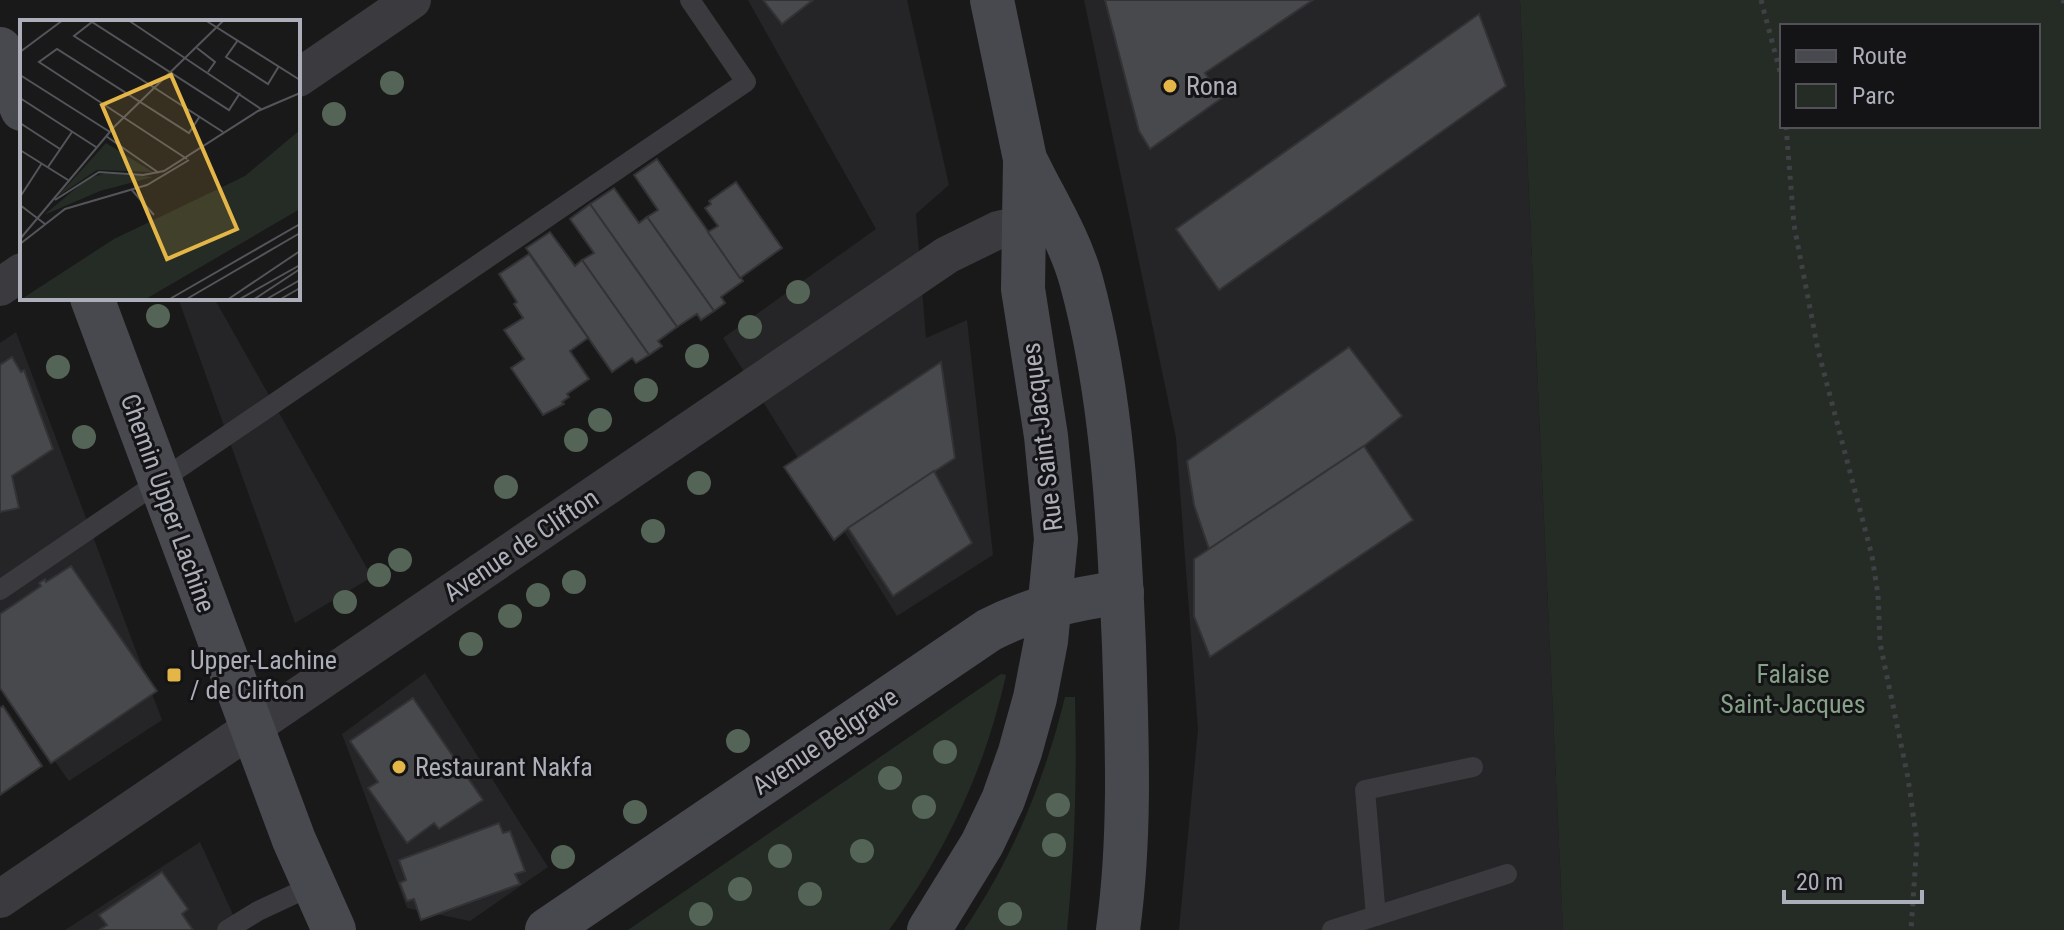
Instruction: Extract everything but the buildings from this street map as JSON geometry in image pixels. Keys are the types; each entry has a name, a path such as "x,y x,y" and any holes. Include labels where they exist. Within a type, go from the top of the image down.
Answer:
{"main road":[{"name":"Rue Saint-Jacques","path":"992,0 1039,220 1080,277 1092,327 1112,456 1122,592 1128,801 1118,930"},
{"path":"0,49 20,104"},
{"name":"Rue Saint-Jacques","path":"929,930 961,881 1003,800 1035,698 1050,605 1056,539 1054,510 1023,289 1039,220"},
{"name":"Chemin Upper Lachine","path":"93,300 252,727 334,930"},
{"name":"Avenue Belgrave","path":"547,930 989,630 1017,615 1050,605 1122,592"}],"street":[{"path":"300,77 412,0"},
{"name":"Avenue de Clifton","path":"0,899 947,255 998,230 1039,220"},
{"path":"0,287 20,273"}],"lane":[{"path":"0,590 746,82 690,0"},
{"path":"1376,916 1365,790 1473,767"},
{"path":"1332,930 1507,874"},
{"path":"227,930 258,911 314,885"}],"path":[{"path":"1761,0 1780,71"},
{"path":"1786,128 1794,225 1818,350 1872,556 1878,595 1880,643 1908,778 1917,842 1911,930"}],"shaded area":[{"path":"748,0 907,0 949,185 916,214 926,338 967,320 993,555 897,616 723,338 876,229"},
{"path":"1084,0 1520,0 1563,930 1179,930 1198,729 1176,438"},
{"path":"179,300 215,300 372,577 295,623"},
{"path":"16,332 162,720 69,781 0,684 0,343"},
{"path":"425,673 548,867 470,921 407,908 342,734"},
{"path":"200,842 240,930 65,930"}],"green space":[{"name":"Falaise Saint-Jacques","path":"1520,0 2064,0 2064,930 1563,930"},
{"path":"1001,674 1006,675 975,777 929,870 889,930 628,930"},
{"path":"1065,697 1075,697 1076,726 1074,843 1067,930 964,930 997,876 1025,818 1048,758"}],"place":[{"name":"Rona","path":"1170,86"},
{"name":"Upper-Lachine / de Clifton","path":"174,675"},
{"name":"Restaurant Nakfa","path":"399,767"}]}
